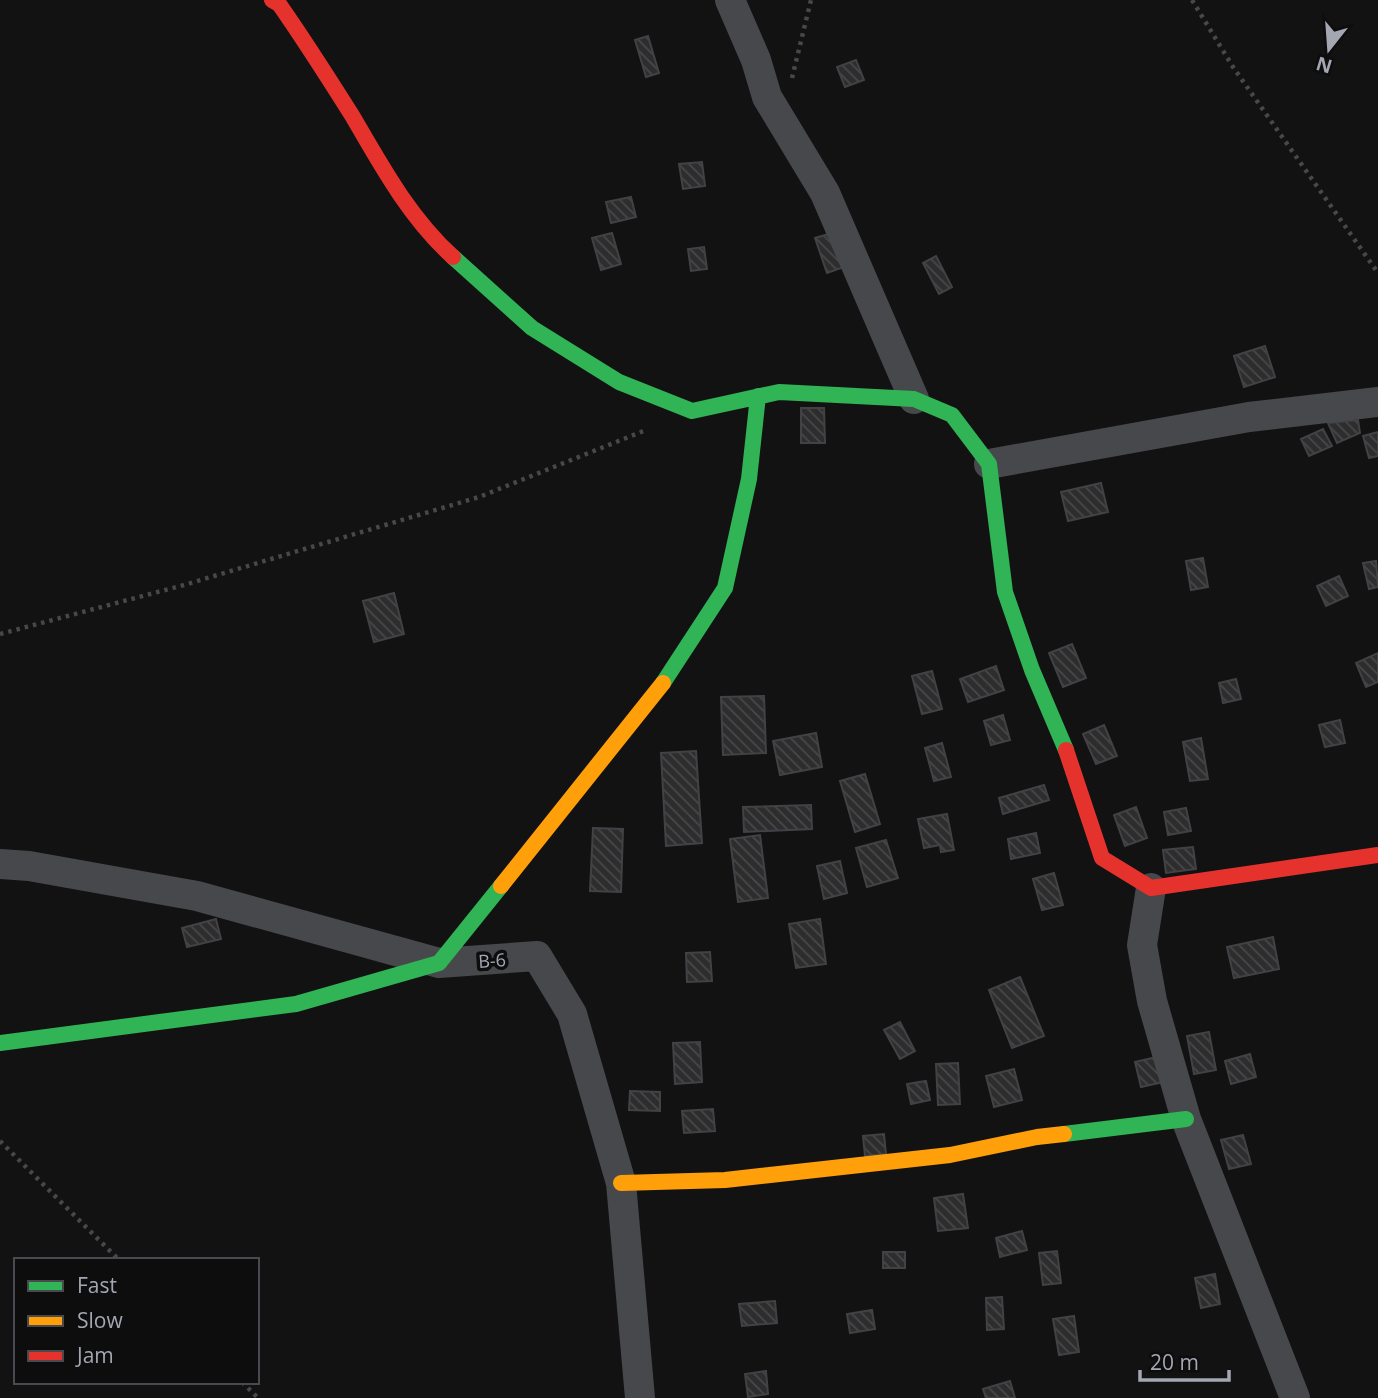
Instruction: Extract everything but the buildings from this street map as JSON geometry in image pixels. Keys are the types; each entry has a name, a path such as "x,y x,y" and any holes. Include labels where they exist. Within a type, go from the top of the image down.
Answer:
{"street":[{"path":"272,0 279,4 314,55 390,179 430,236 532,328 619,382 692,411 779,392 914,399 953,415 989,464 1005,592 1032,670 1065,747 1102,859 1151,888 1378,855"},
{"path":"730,0 757,60 767,97 825,193 914,399"},
{"path":"0,1043 296,1004 439,963 666,679 725,588 749,478 758,396"},
{"path":"989,464 1249,418 1378,402"},
{"path":"0,853 29,866"},
{"name":"B-6","path":"0,864 29,866 197,896 439,963 537,956 572,1014 621,1183 640,1398"},
{"path":"1151,888 1142,945 1152,1001 1186,1119 1295,1398"},
{"path":"621,1183 725,1180 937,1156 1037,1137 1186,1119"}],"path":[{"path":"767,97 793,77 811,0"},
{"path":"1192,0 1233,67 1378,273"},
{"path":"0,634 184,585 479,497 692,411"},
{"path":"0,1141 117,1258"},
{"path":"244,1384 258,1398"}],"traffic: fast":[{"path":"453,257 532,328 619,382 692,411 779,392 914,399 952,415 989,464 1005,592 1032,670 1066,750"},
{"path":"663,683 725,588 749,479 758,396"},
{"path":"0,1043 296,1004 439,963 501,886"},
{"path":"1064,1134 1186,1119"}],"traffic: slow":[{"path":"501,886 663,683"},
{"path":"621,1183 725,1180 950,1155 1064,1134"}],"traffic: jam":[{"path":"272,0 279,4 308,46 410,209 453,257"},
{"path":"1066,750 1102,858 1151,888 1378,855"}]}
